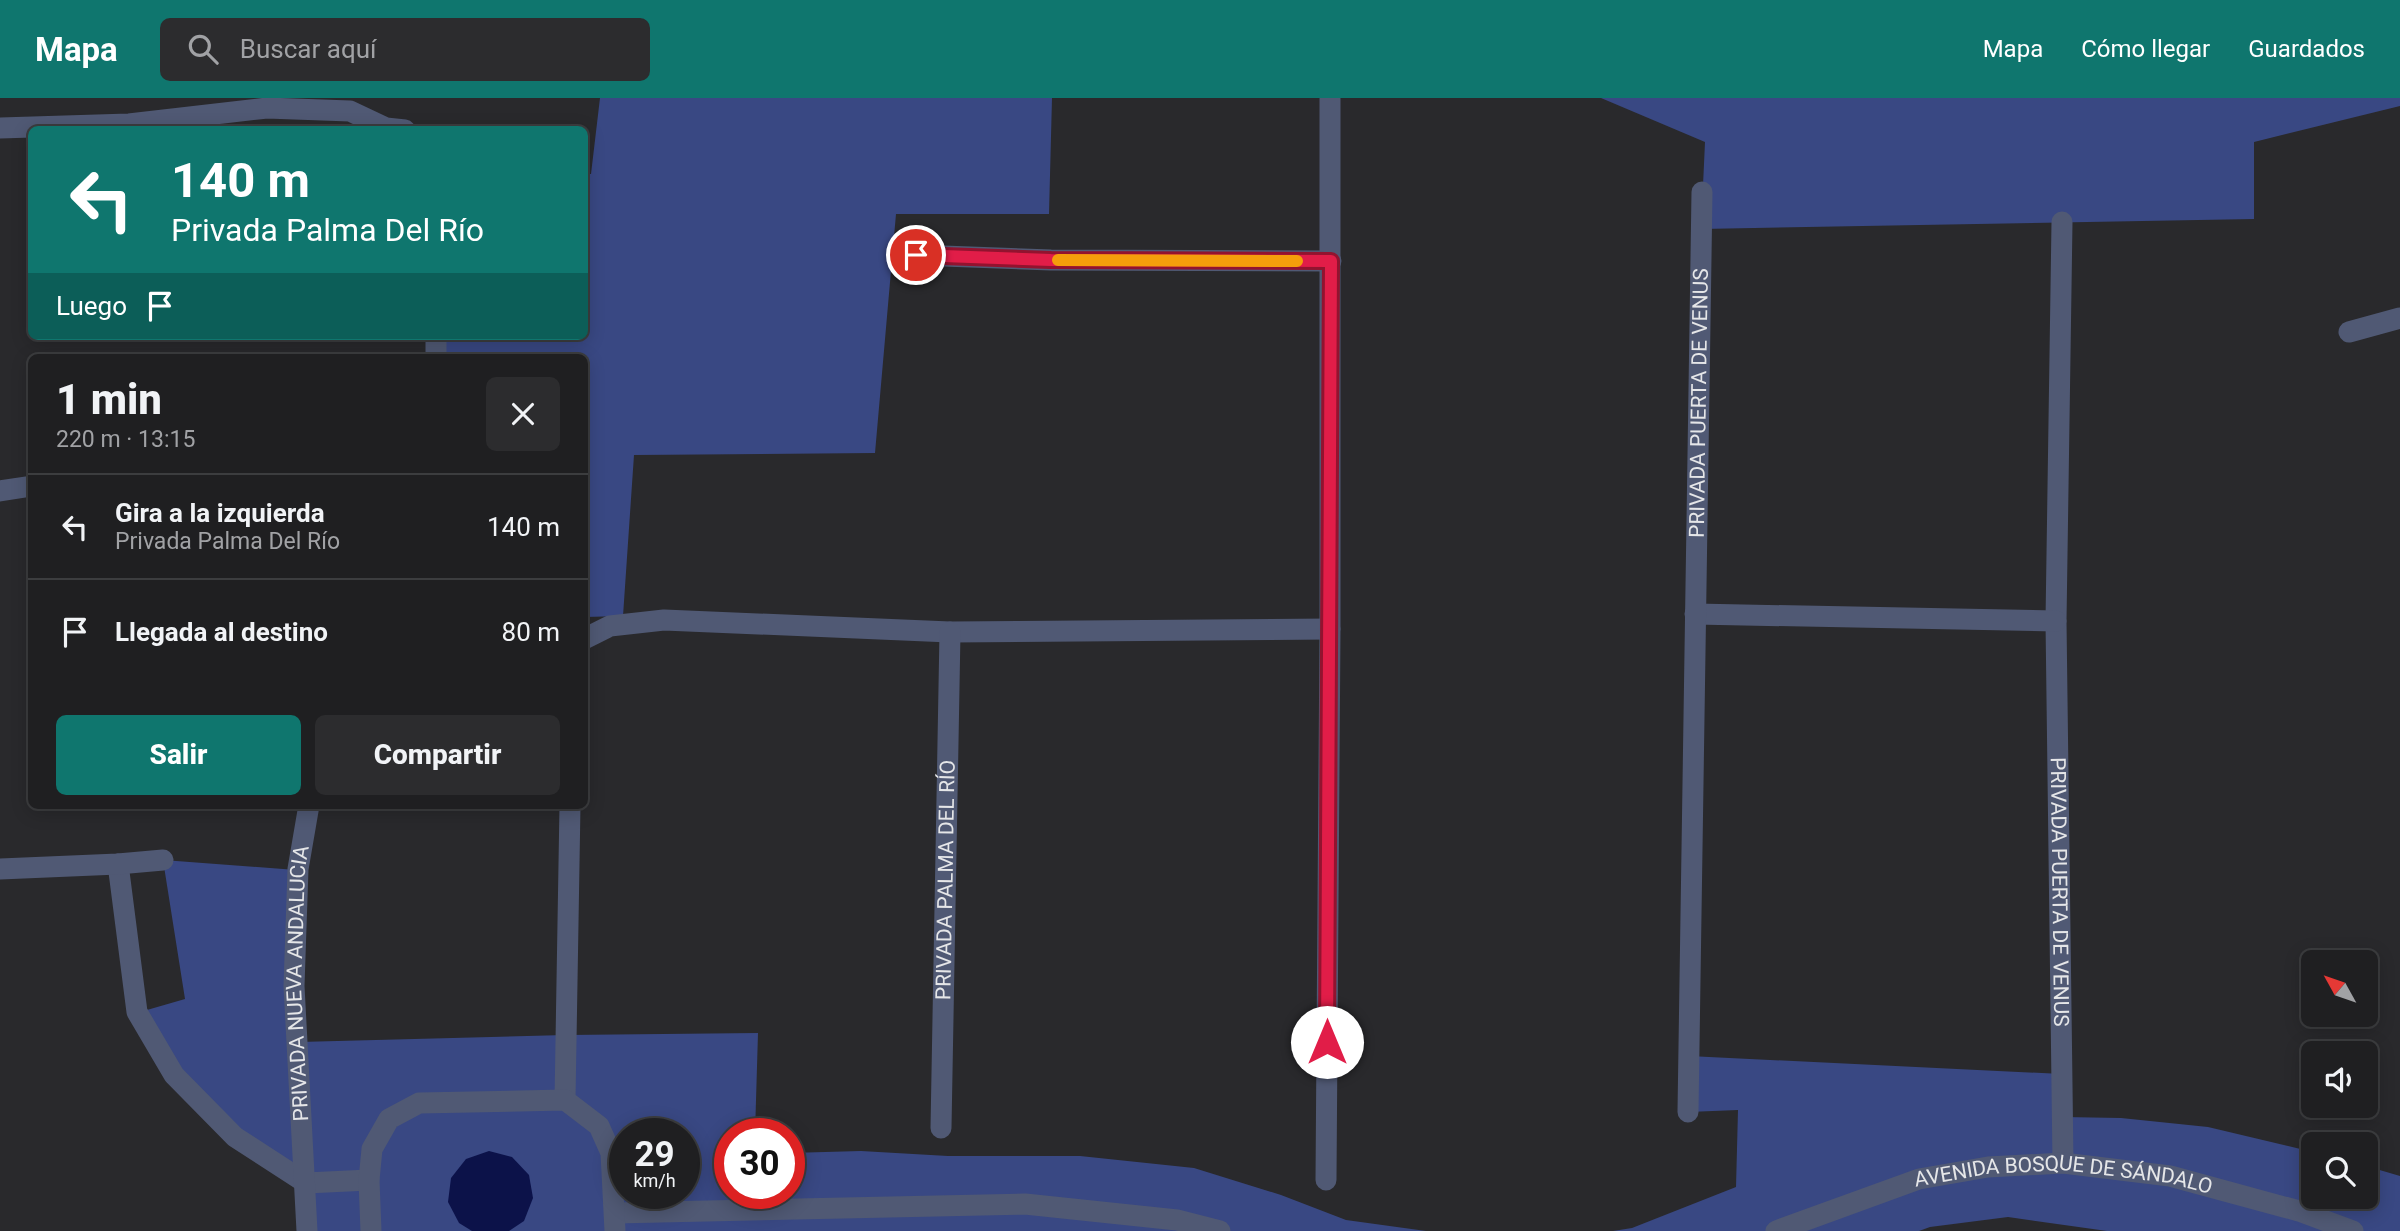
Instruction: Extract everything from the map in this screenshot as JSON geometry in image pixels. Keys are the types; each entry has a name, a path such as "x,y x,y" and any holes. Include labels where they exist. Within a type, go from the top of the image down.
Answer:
{"street":[{"path":"1326,1180 1330,99"},
{"path":"64,126 129,124 267,108 350,111 385,126"},
{"path":"0,128 28,127"},
{"name":"PRIVADA PUERTA DE VENUS","path":"1688,1112 1702,192"},
{"name":"PRIVADA PUERTA DE VENUS","path":"2062,222 2056,621 2063,1163"},
{"path":"916,255 1051,260 1331,261"},
{"path":"2349,332 2400,318"},
{"path":"0,491 28,487"},
{"path":"1696,614 2056,621"},
{"path":"588,637 610,626 664,620 950,632 1330,629"},
{"name":"PRIVADA PALMA DEL RÍO","path":"941,1128 950,632"},
{"name":"PRIVADA NUEVA ANDALUCIA","path":"307,1231 294,986 298,869 308,809"},
{"path":"565,1100 570,809"},
{"path":"0,869 163,860"},
{"path":"118,864 137,1012 174,1074 235,1137 306,1184 369,1181"},
{"path":"371,1231 369,1181 372,1149 389,1119 419,1103 565,1100 599,1126 611,1153 615,1222 1025,1204 1177,1220 1220,1231"},
{"name":"AVENIDA BOSQUE DE SÁNDALO","path":"1776,1231 1919,1180 1988,1167 2063,1163 2170,1176 2299,1211 2353,1231"}],"shaded area":[{"path":"600,98 1052,98 1049,214 896,214 875,453 634,455 623,616 588,617 588,354 439,354 439,340 588,340 588,174 591,174"},
{"path":"1601,98 2400,98 2400,106 2254,142 2254,219 1701,229 1705,142"},
{"path":"163,860 296,870 303,1177 238,1136 177,1073 140,1012 185,999"},
{"path":"758,1033 755,1118 714,1118 714,1209 805,1209 805,1153 861,1151 948,1156 1080,1156 1194,1168 1281,1195 1346,1220 1426,1231 616,1231 615,1209 700,1209 700,1118 609,1118 609,1148 566,1100 567,1035"},
{"path":"565,1035 564,1099 418,1102 373,1150 420,1103 565,1101 598,1126 614,1231 371,1231 369,1180 307,1183 299,1042"},
{"path":"1689,1056 2062,1074 2063,1117 2121,1118 2208,1127 2301,1149 2301,1209 2378,1209 2378,1170 2400,1176 2400,1231 2107,1231 2008,1217 1930,1227 1919,1231 1613,1231 1632,1228 1736,1187 1738,1110 1688,1112"},
{"path":"489,1151 512,1157 529,1175 533,1198 524,1221 509,1231 472,1231 459,1223 448,1202 451,1178 466,1159"},
{"path":"367,1181 370,1231 308,1231 307,1184"}],"slow traffic":[{"path":"1058,260 1297,261"}],"route":[{"path":"916,255 1051,260 1331,261 1327,1042"}]}
